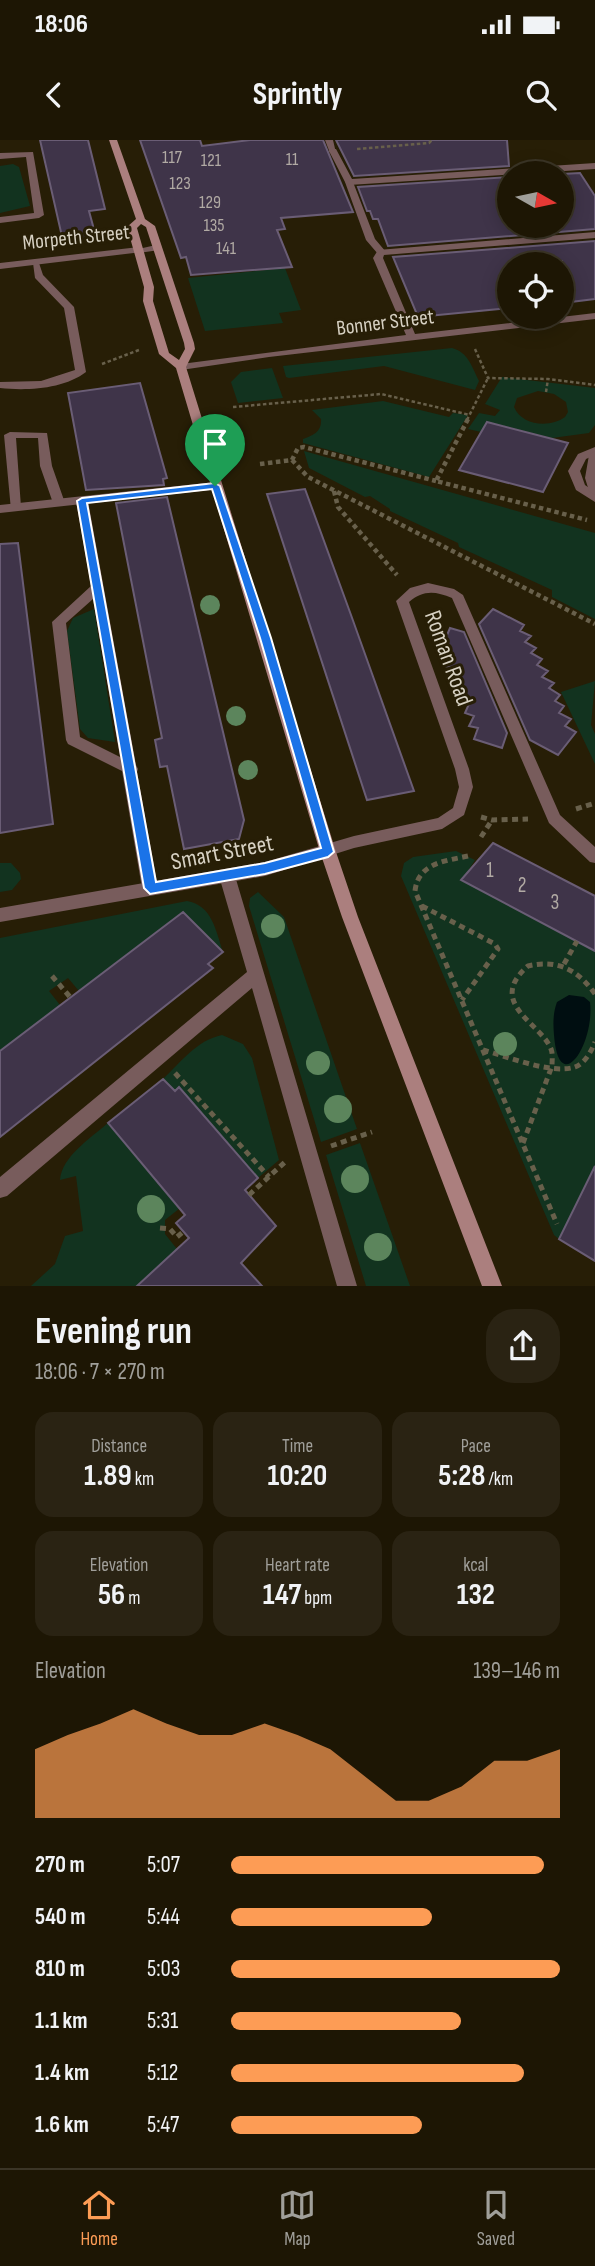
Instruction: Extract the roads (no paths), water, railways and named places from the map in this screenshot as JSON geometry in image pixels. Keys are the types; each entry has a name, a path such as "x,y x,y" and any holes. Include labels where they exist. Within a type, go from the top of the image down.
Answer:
{"main road":[{"path":"113,140 141,220 150,226 191,349 181,367"},
{"path":"141,220 132,227 149,287 148,301 164,354 181,367 328,852 350,917 492,1286"}],"street":[{"path":"331,146 349,182 371,240 381,252"},
{"path":"0,156 30,154 39,215 0,220"},
{"path":"349,182 595,166"},
{"path":"381,252 595,235"},
{"name":"Morpeth Street","path":"0,266 156,248"},
{"path":"381,252 378,258 412,338"},
{"path":"0,385 29,388 44,386 81,372 69,307 38,276 36,263"},
{"name":"Bonner Street","path":"181,367 595,316"},
{"path":"15,507 10,435 43,435 46,466 58,503"},
{"path":"595,491 591,478 595,453 582,457 575,471 580,487 595,498"},
{"path":"0,509 215,486"},
{"path":"82,501 150,888"},
{"path":"98,587 59,622 74,740 131,769"},
{"name":"Roman Road","path":"328,852 354,842 442,823 459,811 466,787 462,769 402,601 411,591 424,587 443,589 457,595 554,819 595,857"},
{"name":"Smart Street","path":"0,915 227,876 328,852"},
{"path":"227,876 341,1283"},
{"path":"0,1189 254,976"}]}
